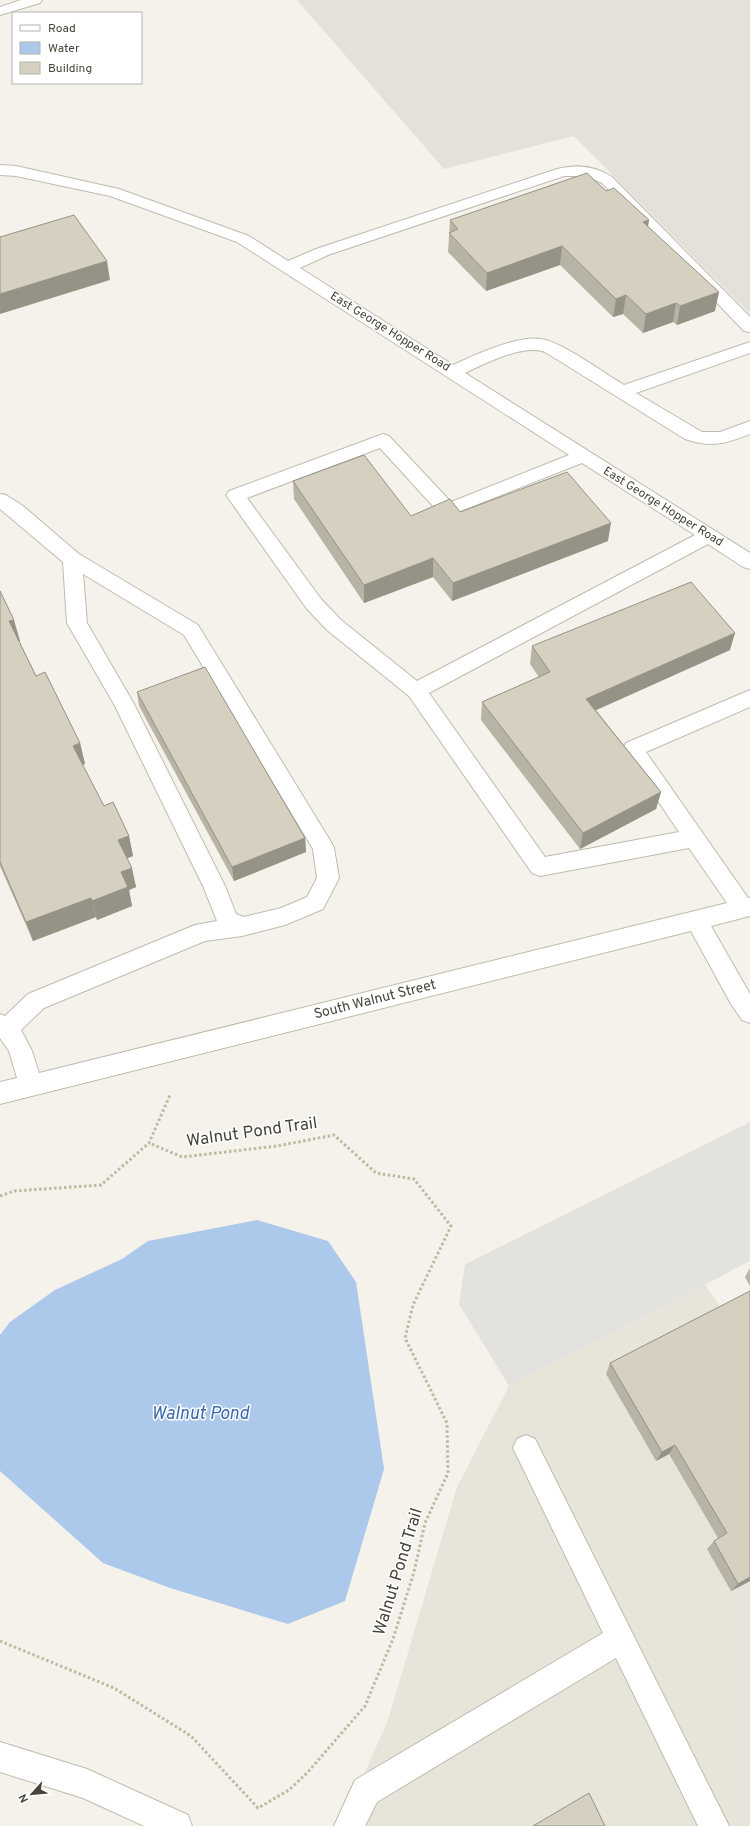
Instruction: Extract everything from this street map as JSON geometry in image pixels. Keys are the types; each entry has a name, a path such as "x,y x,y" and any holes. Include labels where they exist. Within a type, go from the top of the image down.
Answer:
{"street":[{"path":"0,11 35,0"},
{"name":"East George Hopper Road","path":"0,170 16,171 114,192 243,239 750,562"},
{"path":"288,267 322,252 562,172 576,170 600,175 608,180 750,327"},
{"path":"452,372 484,357 534,343 551,348 691,435 702,440 713,441 750,427"},
{"path":"622,392 750,347"},
{"path":"583,456 448,510 383,440 235,495 314,604 334,625 416,691 540,867 695,838"},
{"path":"0,500 16,511 72,559 191,630 323,848 328,878 315,903 285,916 242,927 203,932 36,1001 4,1026 24,1060 30,1085"},
{"path":"416,691 709,536"},
{"path":"72,559 78,623 124,704 214,886 228,920 242,927"},
{"path":"746,908 633,749 750,698"},
{"name":"South Walnut Street","path":"0,1093 746,908"},
{"path":"696,920 738,997 750,1013"},
{"path":"526,1448 714,1826"},
{"path":"349,1826 366,1791 620,1639"},
{"path":"0,1757 87,1784 177,1826"}],"path":[{"path":"0,1196 14,1191 101,1185 150,1143 170,1095"},
{"name":"Walnut Pond Trail","path":"0,1641 114,1688 191,1736 258,1808 289,1790 308,1772 365,1706 393,1639 414,1572 425,1522 448,1473 447,1423 405,1338 413,1304 431,1270 451,1226 414,1179 376,1173 334,1135 277,1146 182,1157 150,1143"}],"shaded area":[{"path":"297,0 750,0 750,314 574,136 444,169"},
{"path":"750,1122 750,1261 509,1386 459,1304 465,1264"},
{"path":"705,1284 750,1352 750,1826 341,1826 388,1720 457,1487 509,1386"}],"water":[{"name":"Walnut Pond","path":"257,1220 328,1241 356,1282 384,1469 345,1601 288,1624 170,1588 103,1563 0,1471 0,1335 10,1322 55,1290 122,1259 148,1241"}],"building":[{"path":"587,173 606,191 614,188 649,220 643,222 719,292 680,306 676,303 646,314 626,295 616,299 562,246 487,273 449,233 458,229 450,220"},
{"path":"74,215 107,261 0,294 0,237"},
{"path":"364,455 411,516 450,499 460,512 567,472 611,523 453,583 433,558 364,585 293,481"},
{"path":"691,582 735,633 586,699 661,792 583,833 482,702 550,672 532,646"},
{"path":"0,591 14,620 9,621 36,676 45,672 80,743 73,746 104,806 113,802 129,836 118,840 132,868 121,872 128,887 92,901 91,898 26,922 0,862"},
{"path":"205,667 305,838 232,867 137,692"},
{"path":"750,1291 750,1577 738,1584 714,1541 727,1533 675,1445 662,1452 610,1363"},
{"path":"589,1793 605,1826 533,1826"}]}
